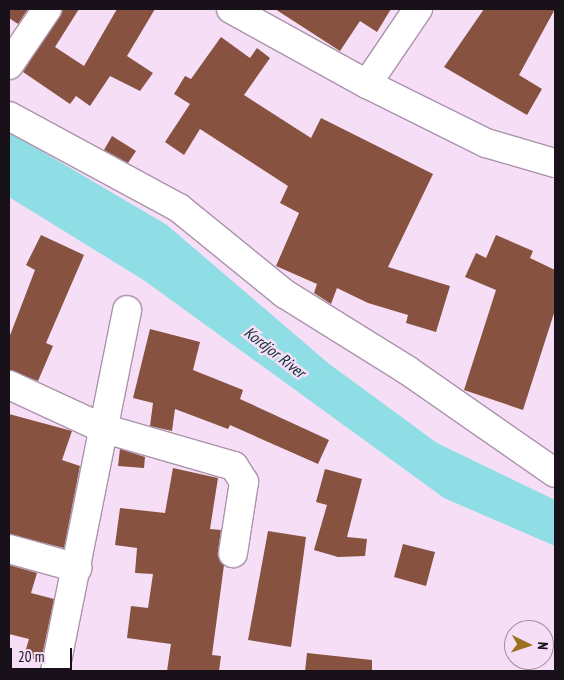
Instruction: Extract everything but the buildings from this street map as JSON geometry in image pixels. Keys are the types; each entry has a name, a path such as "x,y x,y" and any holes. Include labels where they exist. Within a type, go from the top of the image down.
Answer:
{"street":[{"path":"9,65 47,9"},
{"path":"231,9 367,84 486,143 555,163"},
{"path":"367,84 418,9"},
{"path":"9,116 179,208 285,294 407,370 555,473"},
{"path":"54,671 77,568 102,428 127,310"},
{"path":"9,385 102,428 234,466 241,472 244,482 233,554"},
{"path":"9,549 77,568"}],"water":[{"name":"Kordjor River","path":"9,132 167,225 328,363 437,443 555,500 555,546 444,498 145,281 9,197"}]}
